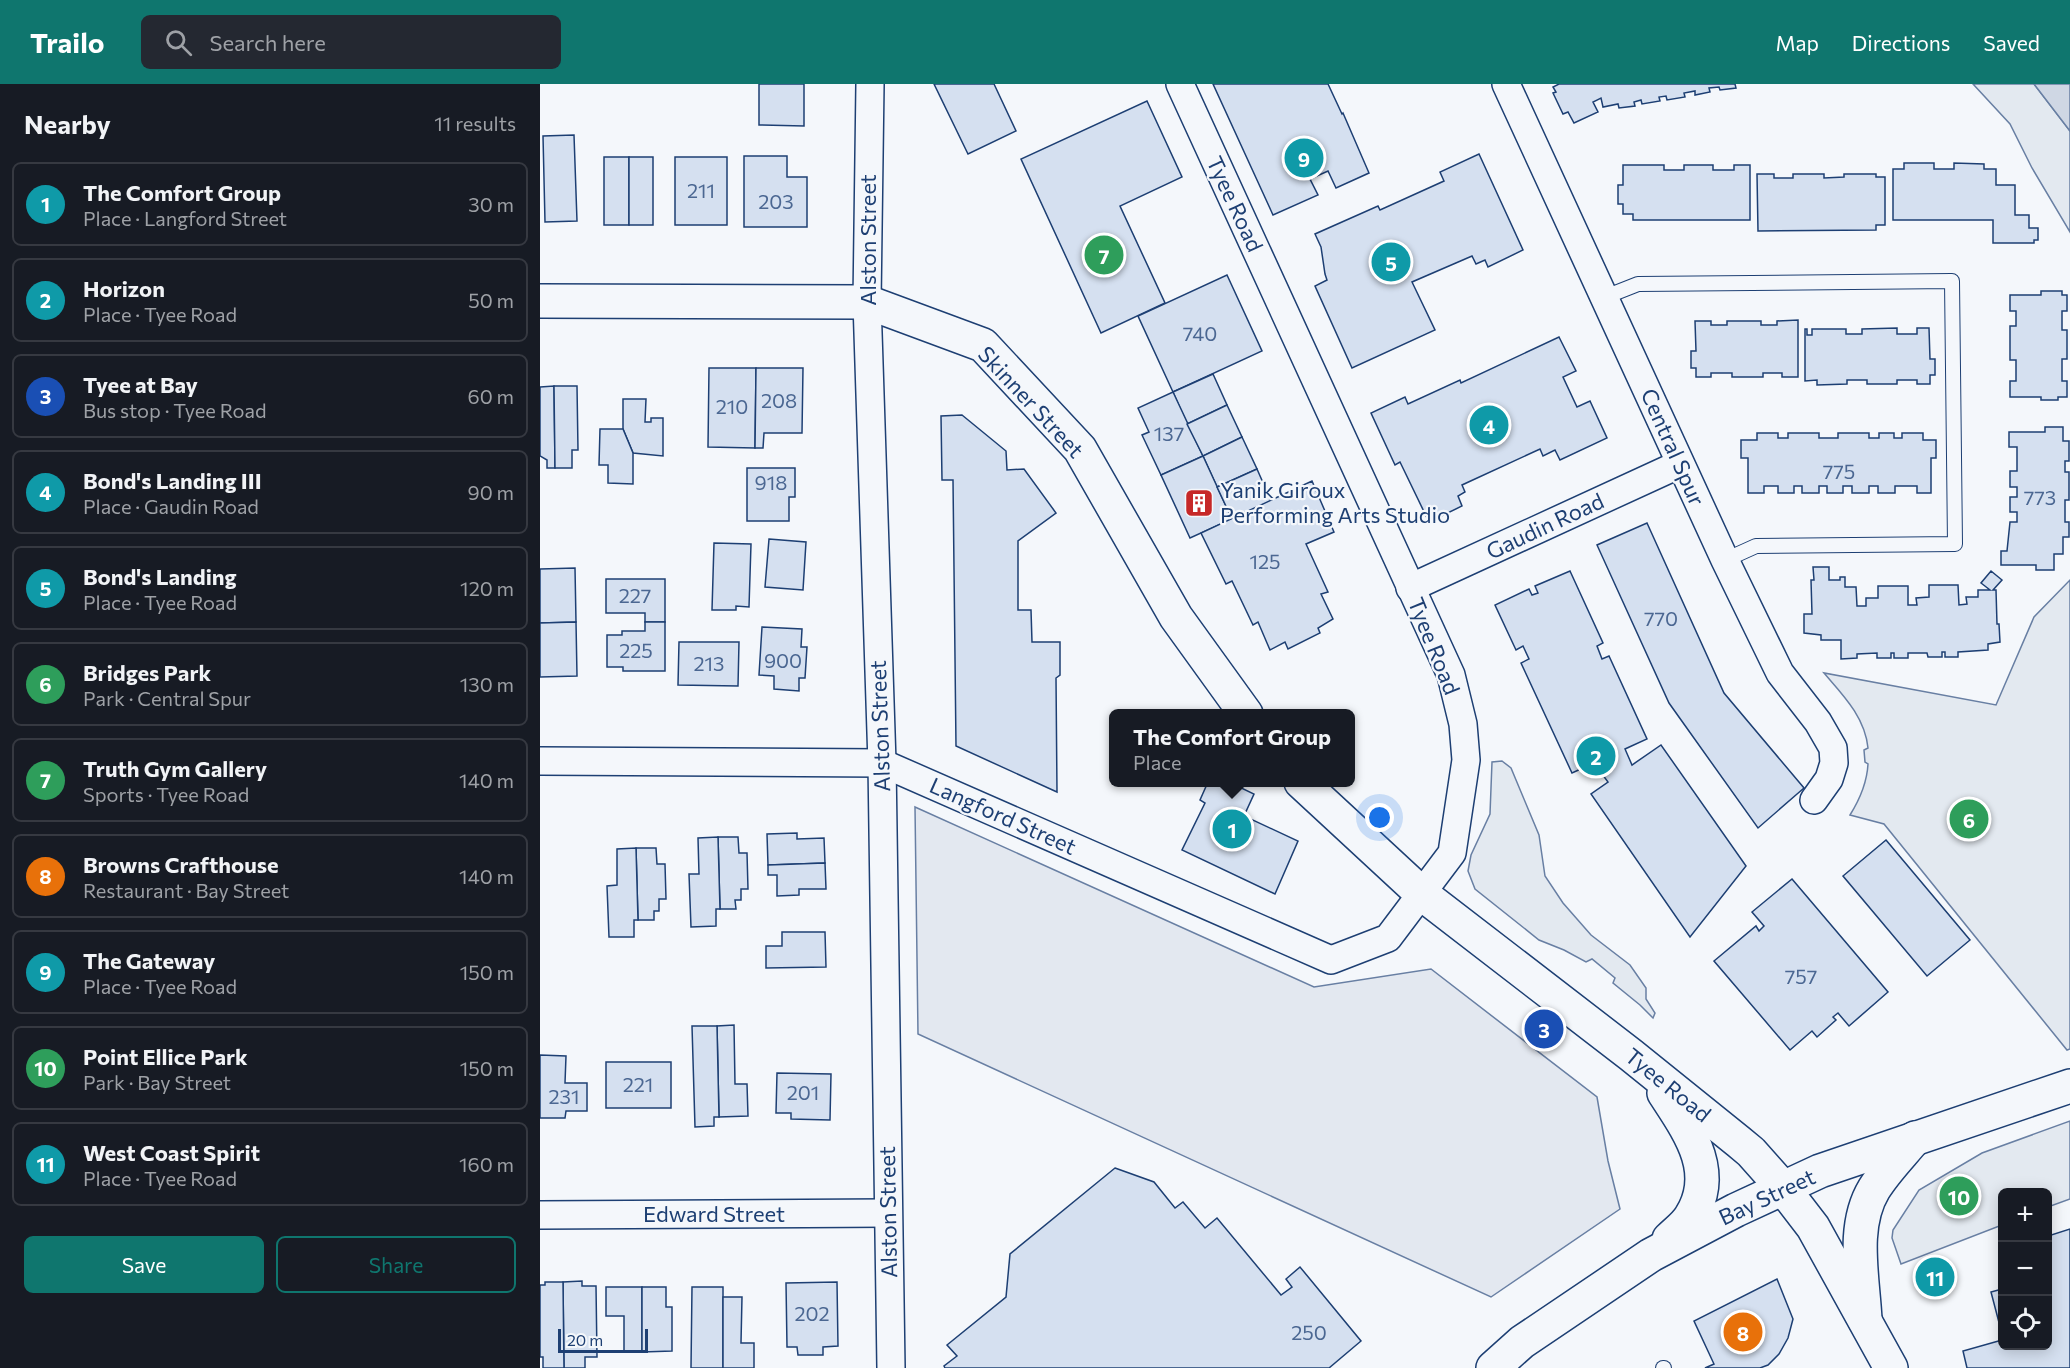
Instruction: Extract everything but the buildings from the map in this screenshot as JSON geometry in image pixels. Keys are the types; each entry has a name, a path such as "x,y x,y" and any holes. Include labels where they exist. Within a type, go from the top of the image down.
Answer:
{"main road":[{"name":"Skinner Street","path":"540,301 867,302 983,345 1080,449 1176,617 1242,709"},
{"path":"1305,787 1422,894"},
{"name":"Tyee Road","path":"1422,894 1751,1152 1813,1227 1891,1368"},
{"path":"1648,1069 1694,1139 1701,1161 1699,1202 1690,1218 1651,1255"},
{"name":"Bay Street","path":"1493,1368 1522,1342 1651,1255 1736,1210 1820,1171 2070,1086"},
{"path":"1865,1320 1859,1242 1863,1215 1875,1188 1915,1138"}],"street":[{"name":"Alston Street","path":"870,84 867,302 882,763 891,1368"},
{"name":"Tyee Road","path":"1180,84 1451,675 1463,724 1466,760 1452,853 1422,894"},
{"name":"Central Spur","path":"1506,84 1680,464 1780,673 1818,722 1833,748 1834,763 1829,779 1814,800"},
{"name":"Gaudin Road","path":"1410,588 1680,464"},
{"name":"Langford Street","path":"540,761 882,763 1331,960 1388,938 1422,894"},
{"name":"Edward Street","path":"540,1215 888,1213"}],"lane":[{"path":"1605,297 1638,284 1952,281 1955,544 1756,546 1725,560"}],"shaded area":[{"path":"1973,84 2034,84 2070,131 2070,232 2032,168 2010,124"},
{"path":"2034,84 2070,84 2070,131"},
{"path":"2070,580 2070,1049 2067,1050 1884,824 1850,815 1865,784 1868,764 1865,762 1864,750 1868,748 1866,737 1858,716 1824,673 1996,705 2034,617"},
{"path":"1502,761 1511,768 1539,835 1545,876 1563,903 1591,935 1630,965 1646,988 1646,999 1655,1013 1653,1018 1613,983 1615,978 1592,959 1586,962 1539,940 1475,889 1468,871 1471,855 1490,814 1492,762"},
{"path":"915,807 1314,987 1431,969 1597,1097 1608,1161 1620,1209 1491,1297 918,1034"},
{"path":"2070,1121 2070,1199 2052,1206 2052,1188 1998,1188 1998,1227 1901,1264 1892,1238 1893,1230 1919,1190 1982,1153"}],"place":[{"name":"The Gateway","path":"1304,158"},
{"name":"Truth Gym Gallery","path":"1104,255"},
{"name":"Bond's Landing","path":"1391,262"},
{"name":"Bond's Landing III","path":"1489,425"},
{"name":"Yanik Giroux Performing Arts Studio","path":"1199,503"},
{"name":"Horizon","path":"1596,756"},
{"name":"Bridges Park","path":"1969,819"},
{"name":"The Comfort Group","path":"1232,829"},
{"name":"Tyee at Bay","path":"1544,1029"},
{"name":"Point Ellice Park","path":"1959,1196"},
{"name":"West Coast Spirit","path":"1935,1277"},
{"name":"Browns Crafthouse","path":"1743,1332"}]}
